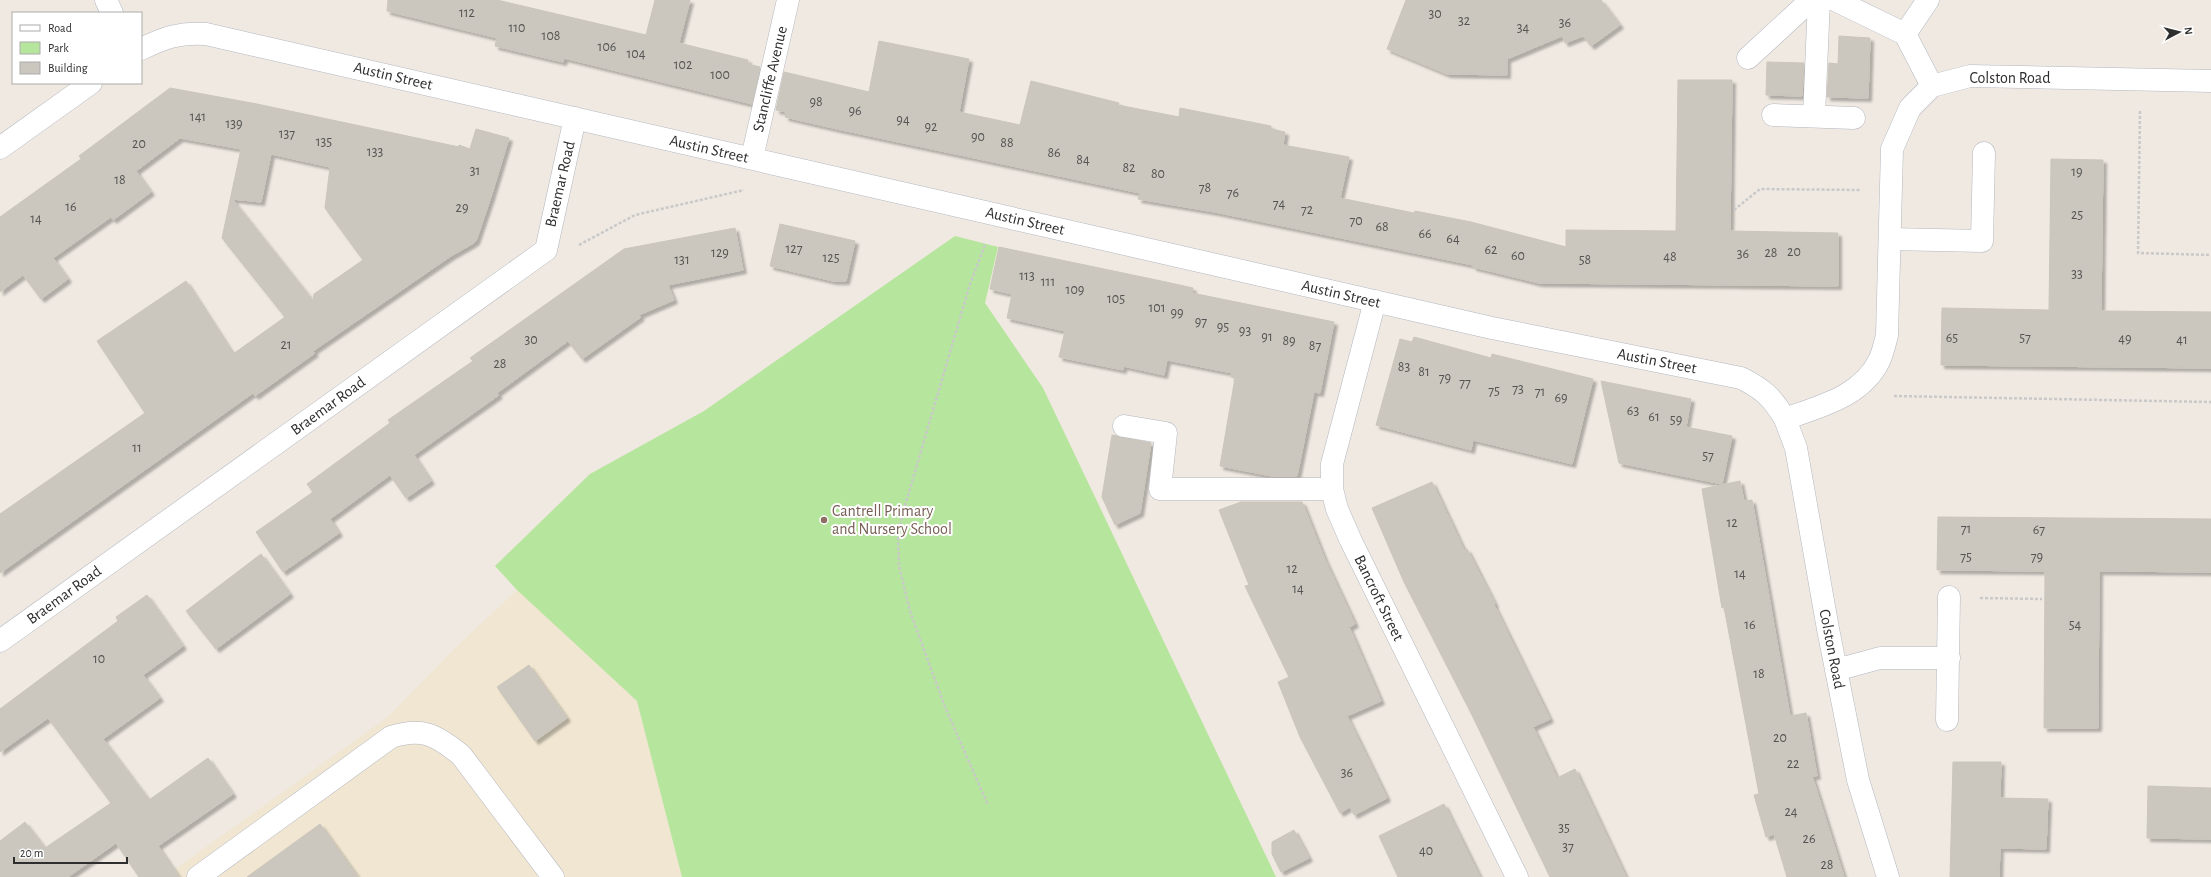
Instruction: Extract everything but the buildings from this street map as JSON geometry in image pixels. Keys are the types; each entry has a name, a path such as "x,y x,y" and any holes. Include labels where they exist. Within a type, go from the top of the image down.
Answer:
{"street":[{"path":"106,0 112,12"},
{"name":"Stancliffe Avenue","path":"752,158 788,0"},
{"path":"1748,58 1811,0"},
{"path":"1814,116 1819,0"},
{"path":"1785,419 1835,401 1861,386 1879,362 1887,335 1892,149 1910,108 1932,86 1905,34 1835,0"},
{"path":"1905,34 1928,0"},
{"name":"Austin Street","path":"142,49 164,38 186,32 206,34 1492,328 1741,378 1763,389 1776,404 1785,419"},
{"name":"Colston Road","path":"1932,86 1970,76 2211,81"},
{"path":"0,148 90,84"},
{"path":"1773,115 1854,118"},
{"name":"Braemar Road","path":"0,641 546,250 575,118"},
{"path":"1890,238 1982,241 1984,153"},
{"name":"Bancroft Street","path":"1375,301 1332,464 1332,489 1337,510 1517,877"},
{"name":"Colston Road","path":"1785,419 1796,448 1836,670 1858,780 1888,877"},
{"path":"1124,426 1166,433 1160,489 1332,489"},
{"path":"1947,720 1949,597"},
{"path":"1836,670 1880,658 1948,658"},
{"path":"198,877 391,737 408,732 431,735 444,741 461,755 553,877"}],"path":[{"path":"2140,110 2138,254 2211,255"},
{"path":"546,250 576,247 635,215 745,190 752,158"},
{"path":"1734,210 1760,189 1891,190"},
{"path":"988,805 945,707 910,611 899,566 898,538 902,516 970,284 996,214"},
{"path":"1893,396 2211,402"},
{"path":"1949,597 2042,599"}],"shaded area":[{"name":"Cantrell Primary and Nursery School","path":"955,236 998,247 985,303 1043,388 1276,877 164,877 388,717 456,647 517,590 495,566 590,474 704,411"}],"green space":[{"name":"Cantrell Primary and Nursery School","path":"955,236 998,247 985,303 1043,388 1276,877 682,877 637,701 517,590 495,566 590,474 704,411"}],"place":[{"name":"Cantrell Primary and Nursery School","path":"824,520"}]}
